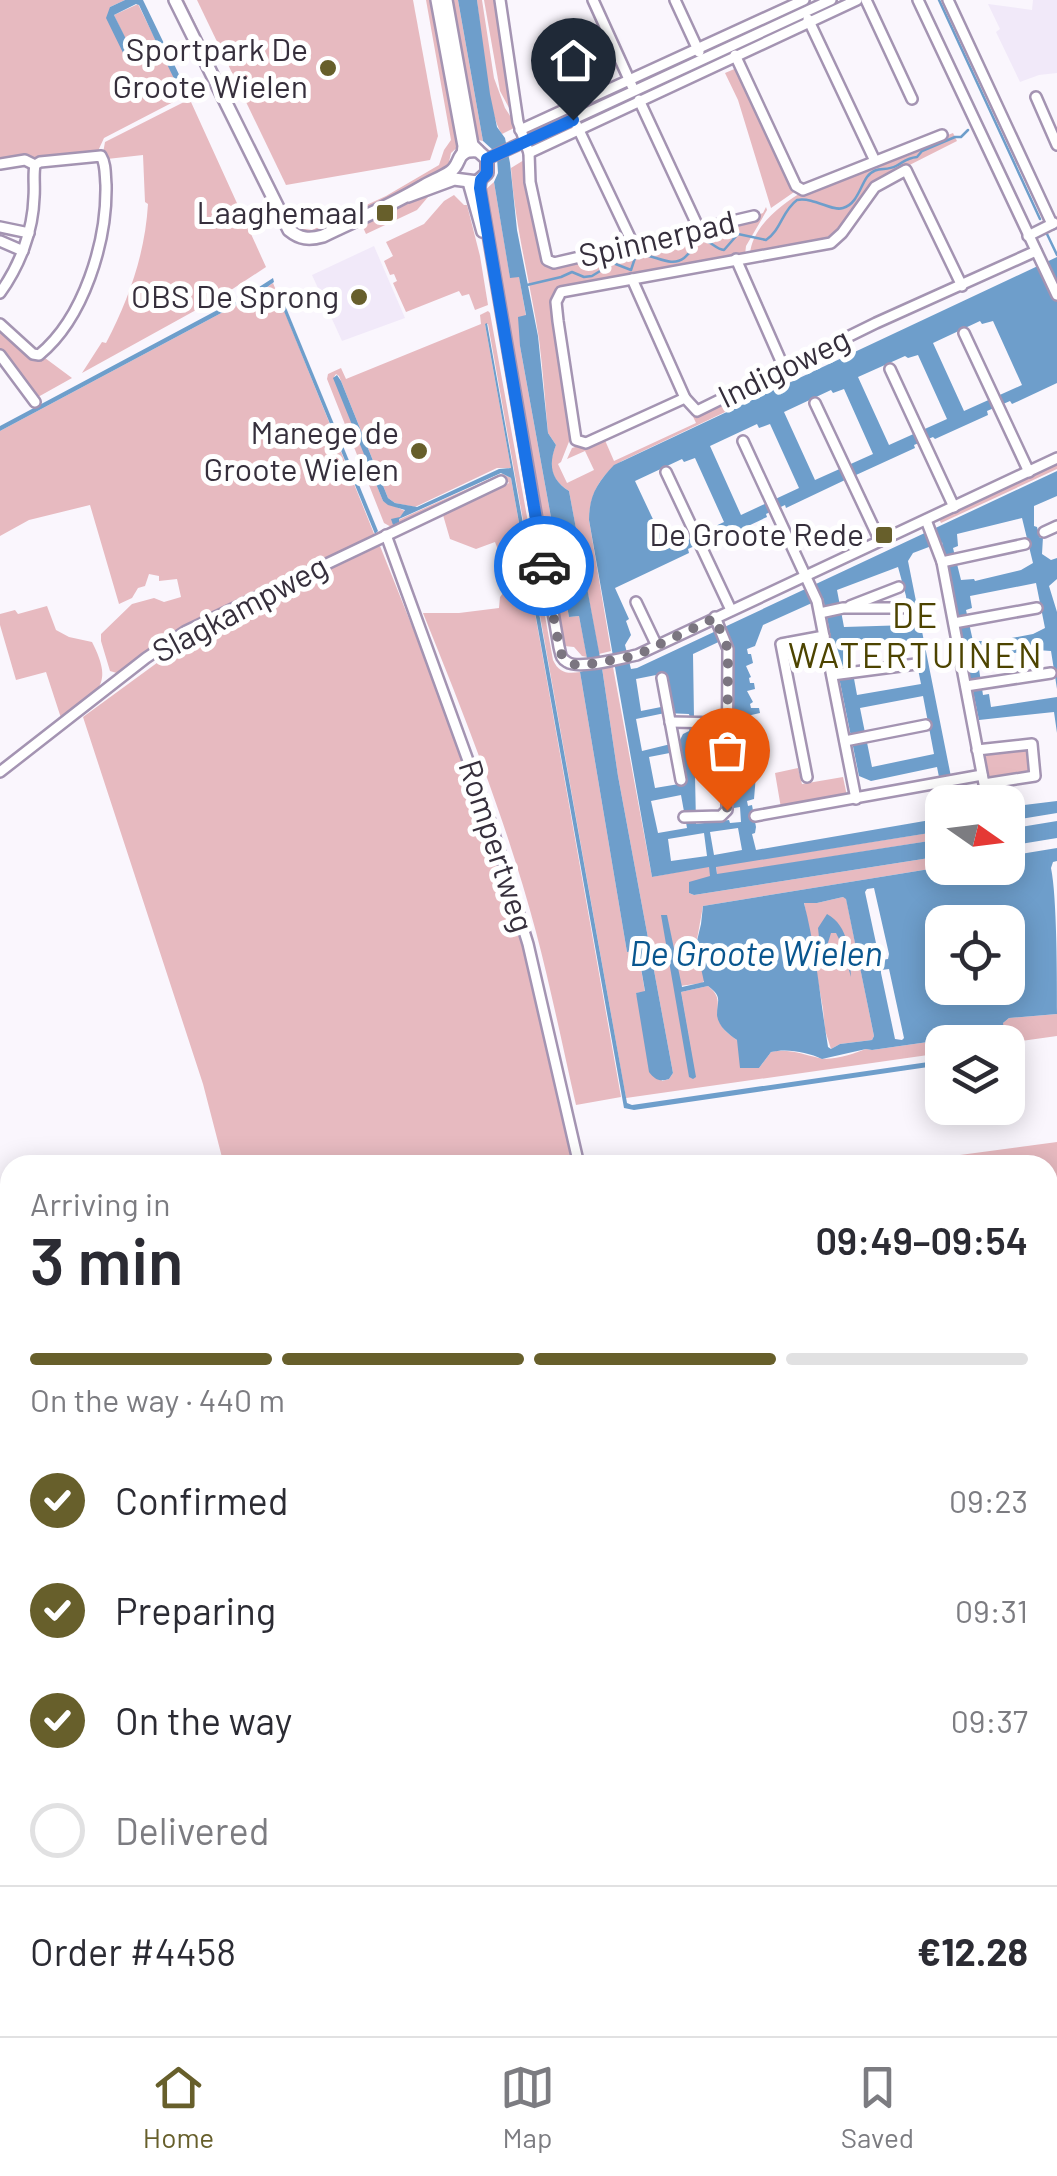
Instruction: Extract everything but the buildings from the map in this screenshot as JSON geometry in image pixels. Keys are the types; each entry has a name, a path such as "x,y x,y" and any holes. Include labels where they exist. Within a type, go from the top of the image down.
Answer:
{"street":[{"path":"175,0 289,230 300,238 315,238 408,196 487,173 486,155 472,144 446,0"},
{"path":"437,0 467,177 492,268 560,651 569,664 632,656 717,622 730,610 806,580 880,541 927,524 954,506 1057,458"},
{"path":"500,0 521,143 529,152 635,91 698,49 803,7 831,0"},
{"path":"593,0 699,229"},
{"path":"676,0 704,60"},
{"path":"520,130 568,108 635,91 734,52 803,7 857,0"},
{"path":"866,0 912,99"},
{"path":"918,0 1057,295"},
{"path":"948,0 1054,223 1028,236"},
{"path":"803,7 875,161"},
{"path":"635,91 704,60 734,52"},
{"path":"734,52 796,186 803,190 942,135"},
{"path":"1036,96 1057,145"},
{"path":"568,108 633,244"},
{"path":"463,154 470,150 486,155 576,125"},
{"name":"Spinnerpad","path":"529,152 530,182 547,260 554,263 754,216"},
{"path":"0,324 40,355 74,310 100,241 106,192 103,158 98,154 35,165"},
{"path":"0,164 25,160 35,165"},
{"path":"0,293 23,251 28,233 35,165"},
{"path":"686,398 632,279 831,243 875,186 906,170 962,286"},
{"path":"0,227 28,233"},
{"path":"0,241 23,251"},
{"name":"Indigoweg","path":"632,279 562,292 556,298 576,440 586,443 686,398 698,411 876,323 1039,256"},
{"path":"736,259 784,368"},
{"path":"964,333 1029,472"},
{"path":"0,355 35,402"},
{"path":"890,368 954,506"},
{"path":"815,402 880,541"},
{"path":"743,440 822,612 856,799"},
{"path":"666,472 730,610"},
{"name":"Slagkampweg","path":"0,772 146,658 206,620 502,481"},
{"path":"927,524 944,561 968,686 977,750 984,784 1035,776 1032,744 977,750"},
{"path":"1044,532 1057,526"},
{"name":"Rompertweg","path":"386,535 490,821 528,944 577,1155"},
{"path":"944,561 1024,544"},
{"path":"822,612 899,587"},
{"path":"636,602 656,644"},
{"path":"843,608 902,608"},
{"path":"956,623 1037,608"},
{"path":"684,817 729,815 727,644 717,622"},
{"path":"807,777 781,644 824,636"},
{"path":"834,675 916,664"},
{"path":"968,686 1051,674"},
{"path":"662,678 681,780"},
{"path":"670,719 728,723"},
{"path":"847,741 926,725"},
{"path":"755,816 982,775"}],"shaded area":[{"path":"0,0 125,0 110,7 127,61 133,65 161,54 183,97 104,138 98,151 35,160 0,160"},
{"path":"179,0 184,0 289,218 299,228 312,230 386,196 439,165 451,140 426,0 434,0 460,145 451,153 447,171 319,233 304,234 291,227"},
{"name":"Sportpark De Groote Wielen","path":"197,0 413,0 438,136 430,160 286,185"},
{"path":"449,0 458,0 483,141 474,139"},
{"path":"477,0 482,0 494,78 516,125 502,134 489,90"},
{"path":"484,0 498,0 515,119 500,91"},
{"path":"1033,0 1057,0 1057,73 1020,82 996,32 1000,29 988,4 1032,10"},
{"path":"138,4 158,45 136,57 114,15"},
{"path":"739,67 797,190 771,208 738,100 725,73"},
{"path":"191,102 266,267 82,373 102,342 106,343 122,310 139,258 148,204 143,155 107,159 103,153 105,142"},
{"path":"953,133 957,141 874,183 832,238 750,254 762,226 804,191"},
{"path":"524,160 550,264 755,216 766,207 767,210 746,246 745,255 559,289 553,300 572,434 558,464 567,483 594,470 585,451 567,459 572,448 604,438 614,461 696,423 689,408 694,411 795,366 799,377 622,461 602,479 591,502 589,520 611,651 599,654 569,491 558,482 551,465 556,445 548,433 539,339 511,168"},
{"path":"494,182 510,277 519,276 526,316 520,346 569,617 579,616 587,657 574,647 564,646 484,200 485,190"},
{"path":"433,191 417,210 366,234 361,223"},
{"path":"454,195 467,205 488,305 475,310 469,294 462,296 459,291 406,312 393,283 397,281 394,274 390,275 384,261 393,256 386,242 424,224"},
{"name":"OBS De Sprong","path":"374,246 405,318 342,341 312,275"},
{"path":"273,283 375,536 208,616 120,674 110,671 101,634 132,604 181,597 177,579 159,581 159,576 149,574 145,586 119,604 90,505 29,520 0,536 0,431"},
{"path":"490,313 553,660 564,672 580,672 627,952 638,951 645,992 636,993 662,1081 673,1073 602,668 613,667 652,877 709,866 711,876 689,893 694,895 925,859 925,870 703,906 696,945 705,980 702,983 680,986 667,915 696,1077 681,992 708,986 716,995 722,1026 759,1068 771,1052 836,1058 866,1049 925,1042 925,1055 626,1098 488,324 511,468 497,468 415,507 388,498 339,376 334,377 383,501 405,511 398,520 497,478 393,528 384,523 327,379 328,374 341,368 346,379 481,324 480,315"},
{"path":"0,328 38,360 45,358 72,378 38,397 0,351"},
{"path":"1057,462 1057,469 941,523 938,517"},
{"path":"501,473 511,478 621,1097 576,1105 525,891 470,731 423,613 499,608 500,597 511,583 495,542 476,549 450,539 443,515 509,483"},
{"path":"380,546 498,859 529,969 570,1155 221,1155 203,1084 83,717 206,627"},
{"path":"47,606 56,630 92,642 102,670 98,688 61,718 46,672 16,680 0,625 0,614 15,610 18,614"},
{"path":"1035,745 1039,779 979,785 972,751"},
{"path":"798,768 802,784 843,777 847,796 781,808 775,773"},
{"path":"925,834 925,842 717,875 716,866"},
{"path":"843,897 874,1036 872,1040 831,1049 804,902"},
{"path":"1057,1014 1057,1036 1025,1041 1025,1025 991,1025 1009,1018"},
{"path":"1057,1142 1057,1155 960,1155"}],"water":[{"path":"125,0 143,0 187,91 181,93 161,54 136,65 127,61 106,18 110,7","holes":["139,5 158,46 135,57 114,15"]},
{"path":"458,0 477,0 490,94 510,163 517,230 538,336 548,433 556,445 553,471 569,491 602,668 673,1073 666,1080 658,1080 649,1072 636,993 645,991 638,951 627,952 580,672 589,669 579,616 569,617 520,346 518,317 526,315 519,277 510,278 494,182 497,158 483,141"},
{"name":"De Groote Wielen","path":"1057,257 1057,383 987,411 988,415 845,477 712,543 710,539 688,549 689,553 615,588 629,619 626,621 631,635 625,645 631,669 637,668 1057,471 1057,496 1034,506 1034,526 1043,537 1042,554 1051,560 1057,558 1057,579 1049,586 1057,612 1057,689 1051,651 991,656 978,663 983,695 989,694 991,707 1057,697 1057,733 1054,712 979,720 942,542 913,553 908,561 953,785 941,785 937,767 871,781 859,776 823,598 763,625 755,646 747,649 753,663 746,666 755,689 747,691 753,702 751,708 759,708 760,713 747,716 757,730 753,731 757,754 749,757 756,775 754,799 747,801 748,806 752,805 756,850 925,821 925,834 716,867 717,874 925,842 925,859 694,895 689,893 689,882 710,876 709,867 652,877 589,520 591,503 603,477 614,465","holes":["980,321 993,321 1022,385 964,411 933,343","918,355 947,419 889,445 858,377 905,356","844,389 873,454 815,480 784,412 831,390 833,393","757,424 759,428 770,424 799,488 741,515 710,446","695,458 724,522 667,549 635,481 682,459 684,462","1022,518 1033,563 1021,570 975,581 961,580 953,548 958,546 957,534","898,567 909,625 844,627 837,590","1036,583 1045,628 986,643 973,641 966,610 972,608 970,596","727,638 734,808 740,807 741,822 696,824 694,726 679,742 642,751 636,719 665,713 689,714 694,718 693,654","913,644 921,684 857,695 848,646","666,673 671,705 641,711 636,679","923,696 934,754 872,767 860,708","680,751 685,783 655,788 649,757","681,795 687,828 658,833 651,801","738,828 742,850 714,855 710,832","704,833 707,856 671,861 668,839"]},
{"path":"273,278 274,282 259,293 0,431 0,426"},
{"path":"280,293 378,531 375,534 277,294"},
{"path":"485,324 627,1103 925,1062 925,1067 634,1110 624,1108 511,478 501,473 393,525 391,519 400,517 405,510 383,501 333,378 337,375 341,381 388,498 417,507 499,469 511,468"},
{"path":"1057,801 1057,813 1025,818 1025,805"},
{"path":"1057,821 1057,838 1025,843 1025,826"},
{"name":"De Groote Wielen","path":"1057,848 1057,861 1051,868 1057,1014 1009,1018 1003,1025 925,1025 925,1042 822,1059 797,1051 777,1051 771,1052 759,1068 740,1068 737,1040 719,1023 717,996 708,986 681,992 696,1077 693,1079 689,1077 661,915 667,915 682,987 704,982 696,945 703,906 925,870 925,885 1025,885 1025,853","holes":["874,888 889,954 888,959 879,957 865,892","843,897 874,1036 872,1040 831,1049 804,903","889,969 904,1038 902,1040 895,1039 881,970"]},
{"path":"827,914 844,933 851,977 836,933 831,933 821,956 818,928"}],"waterway":[{"path":"939,0 1040,219"},
{"path":"527,285 572,272 592,276 613,263 631,270 636,255 679,261 702,240 724,250 738,234 766,240 797,200 834,208 848,206 874,171 892,168 922,151 961,137 968,130"},
{"path":"1047,234 1057,255"}],"way so far":[{"path":"544,566 560,651 569,664 579,666 637,655 715,618 728,649 727,810"}],"place":[{"name":"Sportpark De Groote Wielen","path":"328,68"},
{"name":"Laaghemaal","path":"385,213"},
{"name":"OBS De Sprong","path":"359,297"},
{"name":"Manege de Groote Wielen","path":"419,451"},
{"name":"De Groote Rede","path":"884,535"}],"district":[{"name":"DE WATERTUINEN","path":"916,636"}],"route":[{"path":"544,566 480,188 487,173 487,159 573,120"}]}
